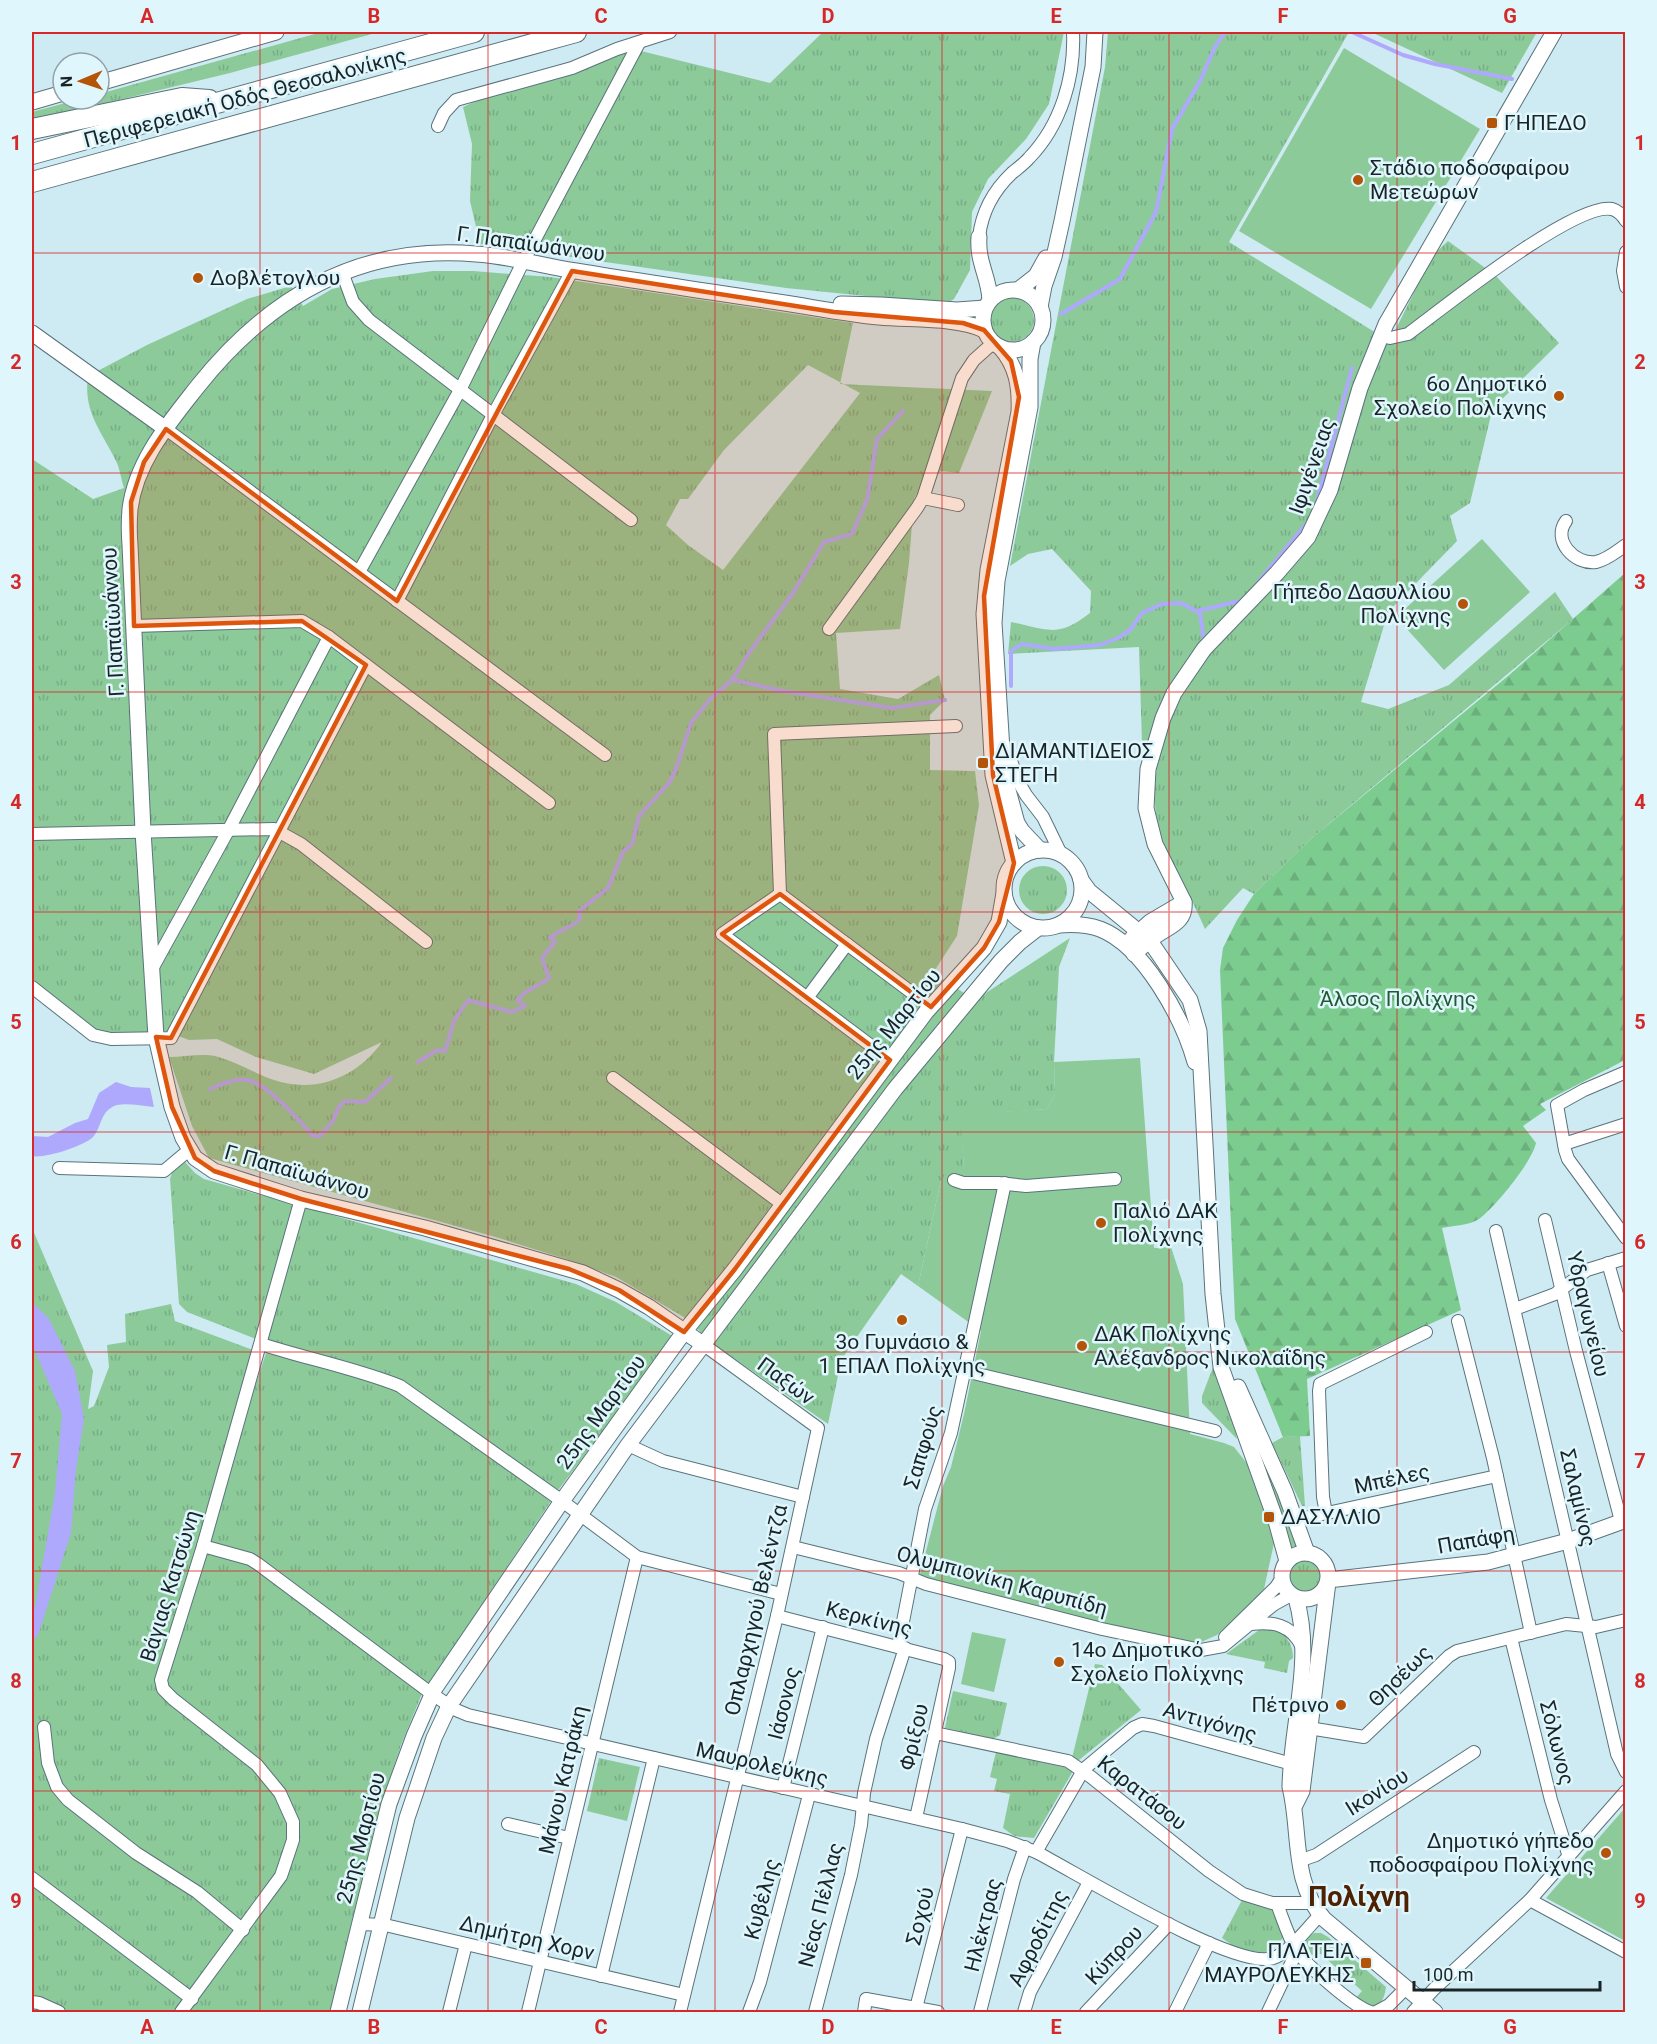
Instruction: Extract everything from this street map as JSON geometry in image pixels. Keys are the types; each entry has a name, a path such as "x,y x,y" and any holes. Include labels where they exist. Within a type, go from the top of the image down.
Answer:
{"highway":[{"name":"Περιφερειακή Οδός Θεσσαλονίκης","path":"32,154 474,32"},
{"name":"Περιφερειακή Οδός Θεσσαλονίκης","path":"32,182 576,32"},
{"path":"32,129 182,98 221,102"}],"street":[{"path":"111,80 276,32"},
{"path":"438,126 444,112 456,100 572,68 616,49 670,32"},
{"path":"988,304 988,283 978,256 980,225 990,199 1011,174 1029,159 1054,125 1065,95 1073,32"},
{"path":"1040,850 1022,831 1013,810 1004,768 994,622 995,592 1030,407 1030,359 1033,342 1041,330 1040,307 1057,240 1093,67 1095,32"},
{"name":"Ιφιγένειας","path":"1129,949 1184,902 1159,853 1147,816 1147,777 1158,730 1174,693 1204,649 1283,567 1301,547 1311,531 1330,490 1360,388 1386,324 1554,32"},
{"path":"359,572 460,390 523,262 639,43"},
{"path":"32,102 51,96"},
{"path":"1381,336 1390,338 1408,334 1505,262 1555,229 1606,209 1623,215 1626,221"},
{"path":"979,237 993,272 1014,290 1031,296 1040,307"},
{"path":"1014,864 993,775 984,636 986,583 1019,412 1019,397 1016,372 1011,361 984,330 983,315 988,304 999,293 1014,290 1036,276 1057,240"},
{"path":"1626,252 1623,271 1626,287"},
{"name":"Γ. Παπαϊωάννου","path":"704,1345 619,1290 569,1269 425,1228 301,1199 214,1171 201,1163 189,1150 172,1107 156,1037 143,831 134,626 130,512 135,486 151,449 166,429 212,369 255,326 294,297 342,272 391,258 442,253 491,255 572,271 834,312 963,323 984,330"},
{"path":"397,602 493,414 572,271"},
{"path":"342,272 349,294 362,313 631,520"},
{"path":"799,305 881,305 963,310 988,304"},
{"path":"32,333 166,429 605,755"},
{"path":"829,629 923,498 962,378 974,360 997,345 1017,350 1033,342"},
{"path":"923,498 958,505"},
{"path":"1566,521 1560,532 1563,542 1569,552 1582,560 1599,561 1626,545"},
{"path":"134,626 302,621 329,637 549,803"},
{"path":"151,970 229,829 329,637"},
{"path":"32,987 93,1035 111,1039 171,1038 366,665"},
{"path":"1000,723 1018,782 1043,817 1061,854 1077,870 1089,891 1145,936 1190,1000 1199,1031 1213,1294 1220,1340 1221,1367 1276,1521 1287,1561"},
{"path":"780,894 774,734 956,726"},
{"path":"32,834 263,828 281,831 301,844 426,942"},
{"path":"1061,854 1047,850 1030,852 1014,864 1008,873 1004,894 1008,906 1016,917 1026,924 1038,928 1073,924 1100,930 1129,949 1164,992 1174,1009 1190,1046 1203,1091"},
{"path":"1059,925 1068,920 1075,911 1082,891 1081,880"},
{"path":"780,894 931,1007"},
{"path":"780,894 722,934 890,1060"},
{"name":"25ης Μαρτίου","path":"338,2013 385,1821 397,1781 432,1694 562,1501 684,1332 735,1269 931,1007 984,948 999,922 1004,894"},
{"name":"25ης Μαρτίου","path":"360,2013 407,1818 434,1738 449,1706 628,1445 896,1089 1001,961 1038,928"},
{"path":"807,998 847,944"},
{"path":"1626,1072 1584,1090 1557,1105 1566,1154 1571,1164 1626,1238"},
{"path":"612,1078 782,1204"},
{"path":"1564,1144 1626,1124"},
{"path":"59,1168 164,1171 189,1150"},
{"path":"954,1180 963,1183 1026,1186 1115,1179"},
{"name":"Σαπφούς","path":"902,1647 927,1501 944,1455 965,1371 1005,1184"},
{"name":"Βάγιας Κατσώνη","path":"181,2013 281,1876 293,1840 293,1822 280,1793 257,1765 172,1699 163,1689 161,1680 203,1546 301,1199"},
{"name":"Υδραγωγείου","path":"1545,1220 1576,1351 1623,1520"},
{"name":"Σαλαμίνος","path":"1496,1231 1617,1754 1626,1772"},
{"path":"1515,1309 1545,1299 1562,1290 1585,1271 1626,1258"},
{"path":"1608,1263 1626,1326"},
{"path":"1458,1321 1497,1476 1531,1633"},
{"path":"1326,1513 1323,1497 1320,1384 1426,1332"},
{"path":"1220,1340 1285,1492 1307,1552"},
{"path":"261,1344 310,1360 370,1374 400,1386 637,1557 781,1594"},
{"name":"Παξών","path":"704,1345 818,1428 803,1497"},
{"path":"965,1371 1215,1431"},
{"path":"628,1445 663,1461 803,1497"},
{"name":"Μπέλες","path":"1295,1520 1497,1476"},
{"name":"Οπλαρχηγού Βελέντζα","path":"680,2013 777,1616 803,1497"},
{"name":"Παπάφη","path":"1328,1581 1469,1566 1568,1541 1623,1520"},
{"name":"Μαυρολεύκης","path":"203,1546 250,1559 258,1564 432,1694 468,1715 916,1818 1031,1849 1169,1924 1240,1955 1264,1960 1279,1956 1295,1947 1317,1909"},
{"name":"Ολυμπιονίκη Καρυπίδη","path":"792,1547 898,1573 912,1579 1102,1629 1201,1650 1223,1646 1273,1605 1294,1596"},
{"path":"1294,1805 1302,1791 1328,1581 1328,1572 1324,1562 1307,1552 1297,1554 1287,1561 1283,1568 1282,1578 1285,1587 1294,1596 1303,1630 1304,1652 1290,1787 1294,1805 1296,1842 1304,1881 1317,1909 1406,1988 1418,2007 1435,2013"},
{"name":"Μάνου Κατράκη","path":"528,2013 637,1557"},
{"path":"1201,1650 1224,1638 1273,1590 1282,1578"},
{"path":"1294,1596 1306,1599 1316,1597 1323,1591 1328,1581"},
{"name":"Κερκίνης","path":"777,1616 902,1647 944,1659 950,1664"},
{"name":"Θησέως","path":"1309,1728 1364,1737 1454,1653 1566,1624 1599,1627 1626,1620"},
{"path":"1251,1624 1269,1623 1286,1627 1298,1638 1304,1652"},
{"name":"Ιάσoνος","path":"783,1788 823,1628"},
{"name":"Σόλωνος","path":"1511,1638 1551,1800 1569,1857"},
{"name":"Νέας Πέλλας","path":"815,2013 846,1894 861,1826 864,1793 879,1729 902,1647"},
{"name":"Φρίξου","path":"916,1818 950,1664"},
{"name":"Αντιγόνης","path":"1031,1849 1083,1771 1126,1733 1142,1724 1292,1764"},
{"path":"44,1727 48,1763 57,1787 68,1800 135,1853 197,1892 243,1930"},
{"name":"Καρατάσου","path":"935,1733 1063,1760 1083,1771 1227,1884 1249,1897 1276,1904 1317,1909"},
{"name":"Ικονίου","path":"1299,1861 1316,1855 1474,1752"},
{"path":"602,1976 654,1758"},
{"path":"1418,2007 1530,1900 1626,1791"},
{"name":"Κυβέλης","path":"749,2013 760,1982 809,1795"},
{"path":"508,1824 569,1838"},
{"name":"Σοχού","path":"916,2010 962,1829"},
{"name":"Ηλέκτρας","path":"980,2013 1012,1886 1031,1849"},
{"path":"32,1878 192,1999"},
{"name":"Αφροδίτης","path":"1024,2013 1030,1992 1089,1882"},
{"path":"1530,1900 1626,1952"},
{"path":"1276,1904 1295,1947 1321,1975 1358,2007 1373,2013 1389,2005 1406,1988"},
{"name":"Δημήτρη Χορν","path":"360,1924 381,1925 684,1995"},
{"name":"Κύπρου","path":"1086,2013 1169,1924"},
{"path":"1175,2013 1209,1943"},
{"path":"449,2013 466,1944"},
{"path":"1268,2013 1295,1947"},
{"path":"864,2013 866,1999 938,2013"},
{"path":"32,2002 59,2013"}],"highlighted area":[{"path":"572,271 834,312 963,323 984,330 1011,361 1019,397 984,596 993,775 1014,863 999,922 984,948 931,1007 780,894 722,934 890,1060 735,1269 684,1332 619,1290 569,1269 301,1199 214,1171 195,1158 172,1107 156,1037 171,1038 366,665 302,621 134,626 131,502 144,462 166,429 397,601"}],"green space":[{"path":"322,32 379,32 230,73 111,102 111,91"},
{"path":"823,32 1064,32 1049,104 1026,139 988,179 972,212 970,270 954,299 946,304 786,288 480,244 470,201 472,144 463,107 487,96 625,47 770,83"},
{"path":"1108,32 1349,32 1229,242 1389,343 1432,256 1448,241 1495,275 1559,343 1494,407 1470,503 1450,516 1457,541 1388,612 1361,702 1388,709 1449,685 1555,592 1573,619 1312,838 1254,894 1243,888 1205,929 1164,845 1158,826 1155,781 1160,753 1142,743 1139,647 1008,654 1011,622 1044,629 1061,629 1090,613 1091,591 1052,549 1028,554 1010,566 1105,67"},
{"path":"1371,32 1537,32 1502,93"},
{"name":"Στάδιο ποδοσφαίρου Μετεώρων","path":"1344,48 1480,129 1371,309 1239,231"},
{"path":"51,107 51,111 73,111 32,121 32,112"},
{"path":"433,271 473,271 550,277 853,323 840,382 808,365 724,450 688,499 680,499 666,525 688,545 723,570 860,393 844,384 992,391 959,473 941,471 922,484 914,499 909,563 900,629 836,633 840,689 898,699 939,675 945,700 930,715 930,770 975,771 979,805 957,936 933,973 975,1000 1070,938 1059,967 1054,1062 1055,1095 1047,1109 961,1115 963,1177 941,1180 918,1286 901,1274 847,1351 841,1361 828,1424 712,1343 687,1319 616,1277 492,1236 209,1158 192,1126 169,1057 215,1056 274,1080 306,1085 335,1079 348,1073 361,1065 382,1042 314,1074 256,1057 217,1039 189,1040 165,1031 93,1035 32,991 32,459 93,499 124,488 117,464 91,411 87,389 88,376 147,345 247,299 291,286 303,306 332,289 375,279"},
{"path":"1012,298 1027,305 1034,320 1027,335 1012,342 997,335 990,320 997,305"},
{"name":"Γήπεδο Δασυλλίου Πολίχνης","path":"1482,539 1530,592 1444,670 1396,617"},
{"name":"Άλσος Πολίχνης","path":"1625,573 1625,1060 1540,1104 1546,1110 1523,1126 1536,1143 1528,1161 1512,1184 1479,1219 1442,1228 1461,1310 1307,1379 1310,1436 1283,1437 1235,1319 1220,970 1223,948 1254,894 1312,838 1508,676"},
{"path":"1043,866 1060,873 1067,890 1060,907 1043,914 1026,907 1019,890 1026,873"},
{"name":"ΔΑΚ Πολίχνης Αλέξανδρος Νικολαΐδης","path":"1140,1058 1154,1248 1171,1247 1183,1284 1190,1434 1234,1447 1249,1466 1274,1543 1264,1589 1217,1635 1199,1643 1166,1639 919,1578 943,1486 951,1467 981,1331 918,1286 941,1180 947,1172 962,1177 964,1169 960,1114 1047,1109 1055,1095 1054,1062"},
{"path":"185,1162 204,1179 576,1284 616,1302 674,1337 559,1489 421,1696 401,1745 377,1817 330,2012 32,2012 32,1228 93,1371 88,1409 94,1406 109,1367 107,1345 126,1342 125,1314 171,1304 175,1321 253,1350 207,1531 269,1344 187,1312 179,1304 170,1179 172,1173"},
{"path":"1215,1362 1237,1439 1202,1403 1202,1396"},
{"path":"1243,1417 1299,1545 1290,1547"},
{"path":"1300,1436 1305,1506 1302,1506 1272,1443 1283,1437"},
{"path":"1305,1558 1318,1563 1323,1576 1318,1589 1305,1594 1292,1589 1287,1576 1292,1563"},
{"path":"1277,1629 1292,1649 1293,1658 1289,1661 1287,1673 1264,1668 1265,1662 1226,1654 1259,1630"},
{"path":"972,1632 1006,1639 994,1692 961,1684"},
{"path":"1095,1664 1102,1665 1141,1710 1079,1760 1072,1758"},
{"path":"953,1691 1007,1703 1000,1735 993,1739 945,1728"},
{"path":"996,1752 1073,1771 1034,1838 1014,1836 1003,1828 1010,1794 994,1791 997,1779 990,1777"},
{"path":"599,1758 640,1767 627,1821 587,1811"},
{"name":"Δημοτικό γήπεδο ποδοσφαίρου Πολίχνης","path":"1625,1808 1625,1941 1546,1898"},
{"path":"1242,1900 1275,1911 1285,1936 1268,1954 1236,1948 1222,1938"},
{"path":"1314,1933 1321,1933 1328,1937 1386,1987 1379,2003 1371,2005 1355,1999 1362,1991 1321,1954 1312,1955 1303,1945 1303,1941"}],"shaded area":[{"path":"116,1082 131,1087 150,1088 154,1107 131,1104 111,1107 96,1133 88,1141 54,1154 32,1156 32,1136 48,1137 88,1119 99,1093"},
{"path":"32,1302 49,1319 75,1371 84,1419 76,1470 71,1533 38,1635 32,1642 32,1613 35,1607 55,1493 62,1414 32,1344"}],"waterway":[{"path":"1061,314 1120,279 1156,212 1172,129 1225,32"},
{"path":"1352,32 1403,55 1435,64 1512,79"},
{"path":"1317,500 1352,368"},
{"path":"418,1062 437,1050 445,1051 454,1021 468,1000 512,1012 525,1006 517,1000 521,996 549,978 542,958 555,942 550,938 580,919 579,911 608,888 623,852 632,844 639,816 669,783 691,723 710,699 732,680 793,593 824,542 852,534 867,500 877,439 903,411"},
{"path":"1258,582 1307,523"},
{"path":"1197,611 1244,600"},
{"path":"1011,686 1011,651 1022,644 1054,649 1100,645 1118,638 1130,630 1142,613 1162,604 1181,603 1200,613 1204,642"},
{"path":"733,680 783,691 892,708 945,700"},
{"path":"210,1089 235,1080 246,1080 259,1084 276,1097 313,1136 320,1136 333,1121 338,1108 345,1101 365,1102 391,1078"}],"place":[{"name":"ΓΗΠΕΔΟ","path":"1492,123"},
{"name":"Στάδιο ποδοσφαίρου Μετεώρων","path":"1358,180"},
{"name":"Δοβλέτογλου","path":"198,278"},
{"name":"6ο Δημοτικό Σχολείο Πολίχνης","path":"1559,396"},
{"name":"Γήπεδο Δασυλλίου Πολίχνης","path":"1463,604"},
{"name":"ΔΙΑΜΑΝΤΙΔΕΙΟΣ ΣΤΕΓΗ","path":"983,763"},
{"name":"Παλιό ΔΑΚ Πολίχνης","path":"1101,1223"},
{"name":"3ο Γυμνάσιο & 1 ΕΠΑΛ Πολίχνης","path":"902,1320"},
{"name":"ΔΑΚ Πολίχνης Αλέξανδρος Νικολαΐδης","path":"1082,1346"},
{"name":"ΔΑΣΥΛΛΙΟ","path":"1269,1517"},
{"name":"14ο Δημοτικό Σχολείο Πολίχνης","path":"1059,1662"},
{"name":"Πέτρινο","path":"1341,1705"},
{"name":"Δημοτικό γήπεδο ποδοσφαίρου Πολίχνης","path":"1606,1853"},
{"name":"ΠΛΑΤΕΙΑ ΜΑΥΡΟΛΕΥΚΗΣ","path":"1366,1963"}],"district":[{"name":"Πολίχνη","path":"1359,1897"}]}
